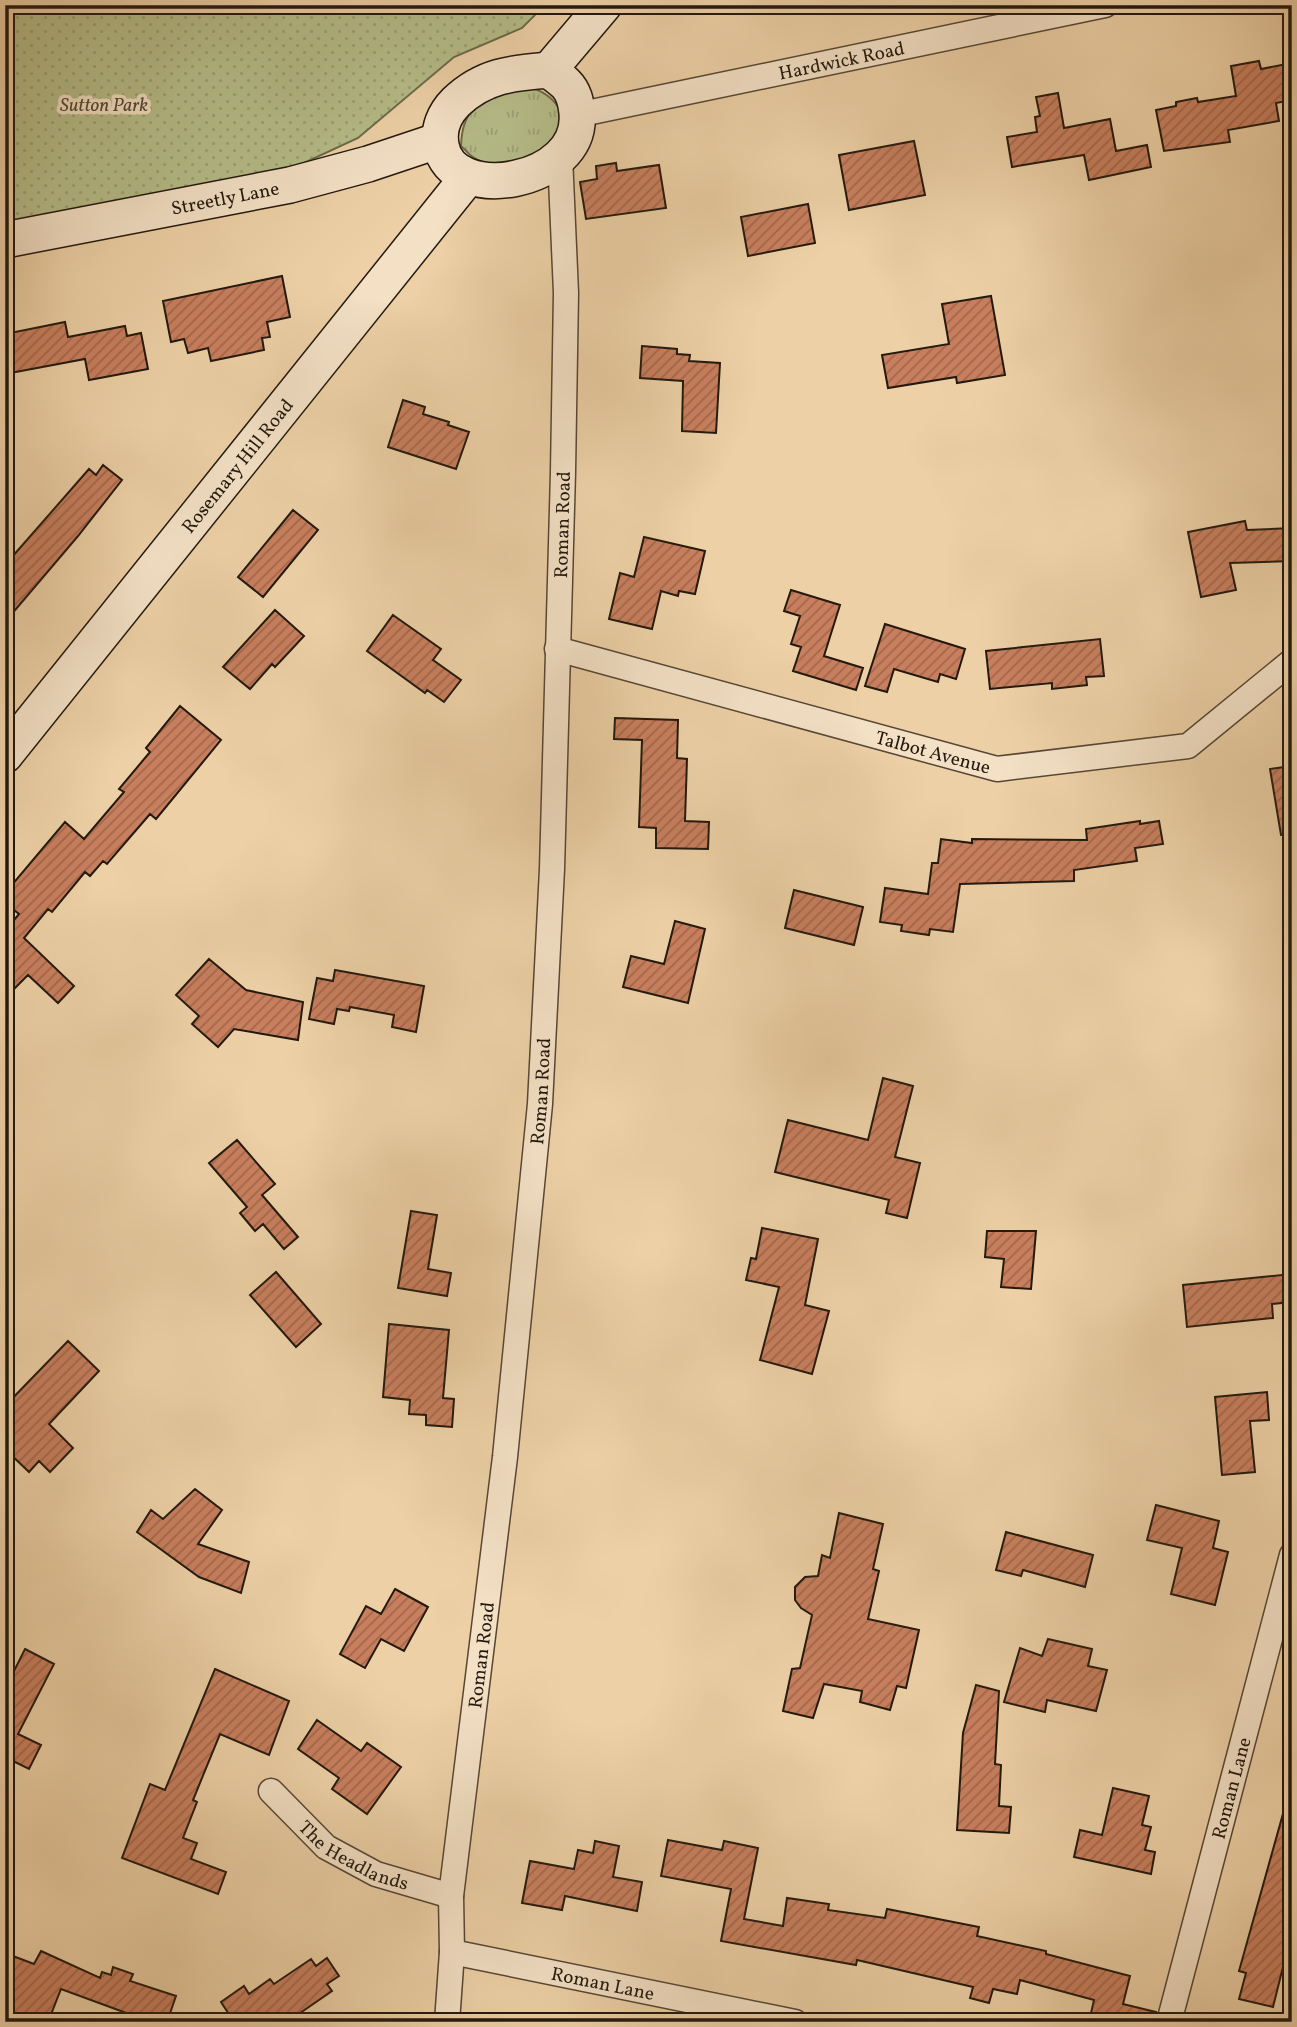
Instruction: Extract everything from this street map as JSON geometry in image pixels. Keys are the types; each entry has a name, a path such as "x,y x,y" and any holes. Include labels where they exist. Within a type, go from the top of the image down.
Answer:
{"main road":[{"path":"549,70 604,5"},
{"path":"549,70 567,85 575,97 577,131 572,145 561,156 551,164 523,177 506,180 468,177 443,157 441,126 447,113 465,94 511,73 549,70"},
{"name":"Streetly Lane","path":"5,240 290,185 368,164 440,140"},
{"name":"Rosemary Hill Road","path":"5,755 468,177"}],"street":[{"name":"Hardwick Road","path":"577,115 1105,5"},
{"name":"Roman Road","path":"447,2022 452,1952 451,1896 505,1457 540,1104 552,869 564,472 566,293 561,156"},
{"name":"Talbot Avenue","path":"557,649 997,769 1188,746 1292,661"},
{"name":"Roman Lane","path":"1169,2022 1292,1556"},
{"name":"The Headlands","path":"271,1791 326,1847 376,1874 451,1896"},
{"name":"Roman Lane","path":"452,1952 795,2022"}],"green space":[{"name":"Sutton Park","path":"5,5 545,5 522,28 454,57 358,138 291,169 5,224"},
{"path":"527,87 545,94 558,107 562,123 560,132 553,141 526,158 504,164 482,162 461,146 466,119 472,110 489,97"}],"building":[{"path":"1259,61 1261,69 1292,63 1292,100 1276,103 1279,121 1228,130 1230,142 1164,151 1156,110 1197,98 1198,102 1236,96 1231,66"},
{"path":"1058,93 1064,128 1110,119 1116,151 1147,145 1151,167 1089,180 1084,155 1012,167 1007,137 1037,132 1035,117 1040,116 1036,97"},
{"path":"914,141 925,195 849,210 839,155"},
{"path":"616,163 617,171 659,165 666,208 586,219 580,182 597,179 596,166"},
{"path":"808,204 815,243 748,256 741,217"},
{"path":"282,276 290,317 267,322 270,337 262,338 264,350 211,361 208,348 188,353 184,339 171,342 163,301"},
{"path":"991,296 1005,375 957,383 956,377 888,388 882,355 949,344 942,304"},
{"path":"65,322 68,337 125,326 127,336 141,333 148,369 89,380 85,359 5,374 5,334"},
{"path":"642,346 677,349 677,354 690,355 689,361 720,363 716,433 682,431 683,381 640,378"},
{"path":"403,400 425,407 423,414 469,432 456,469 388,447"},
{"path":"103,465 122,480 5,622 5,565 89,469 96,475"},
{"path":"293,510 318,530 263,597 238,577"},
{"path":"1245,521 1247,530 1292,528 1292,561 1230,563 1236,590 1201,597 1188,532"},
{"path":"644,537 705,551 695,594 679,591 678,596 661,591 652,629 609,619 620,573 634,577"},
{"path":"791,590 840,605 824,656 863,668 856,690 793,671 801,647 791,644 800,616 784,611"},
{"path":"275,610 304,636 275,667 272,664 250,689 223,667"},
{"path":"393,615 441,649 433,660 461,680 444,702 427,690 425,693 367,651"},
{"path":"885,624 965,649 956,679 940,674 938,682 894,669 887,692 865,686"},
{"path":"1100,639 1104,676 1086,677 1087,685 1052,689 1052,683 990,689 986,651"},
{"path":"180,706 221,740 156,819 150,814 107,864 103,861 90,876 85,872 52,912 48,909 24,938 74,986 58,1003 28,975 5,998 5,920 10,925 19,914 5,903 5,893 65,822 84,839 124,792 119,789 150,752 146,748"},
{"path":"615,718 678,720 677,758 687,759 685,821 709,822 708,849 656,848 656,828 639,827 642,740 614,739"},
{"path":"1292,766 1292,834 1281,835 1270,769"},
{"path":"1140,821 1140,824 1159,821 1163,844 1135,848 1137,861 1074,870 1074,881 960,884 953,932 930,929 929,935 901,931 902,925 880,922 885,888 928,894 932,863 938,863 941,839 972,843 972,839 1087,840 1086,829"},
{"path":"794,890 863,907 854,945 785,928"},
{"path":"675,921 705,929 688,1003 623,987 631,956 664,964"},
{"path":"209,959 246,990 303,1002 298,1040 234,1029 218,1047 192,1024 199,1016 176,995"},
{"path":"335,970 424,986 416,1032 392,1027 394,1015 350,1007 349,1011 337,1009 334,1024 309,1019 317,978 333,981"},
{"path":"883,1078 913,1086 895,1157 920,1163 907,1218 886,1213 889,1200 775,1172 788,1120 868,1140"},
{"path":"237,1140 275,1184 262,1195 298,1237 284,1249 263,1224 255,1231 240,1213 247,1207 209,1163"},
{"path":"411,1211 437,1215 428,1269 451,1273 447,1296 398,1288"},
{"path":"762,1228 818,1239 805,1305 829,1311 812,1374 760,1360 779,1287 746,1280 751,1258 756,1259"},
{"path":"987,1231 1036,1231 1031,1289 1001,1287 1004,1259 985,1257"},
{"path":"276,1272 321,1324 296,1347 250,1295"},
{"path":"1292,1274 1292,1302 1272,1304 1273,1318 1187,1327 1183,1285"},
{"path":"389,1324 449,1330 443,1398 454,1399 452,1427 426,1425 426,1415 409,1414 410,1400 383,1397"},
{"path":"68,1341 99,1371 49,1424 73,1448 50,1472 39,1461 29,1472 5,1449 5,1406"},
{"path":"1267,1392 1269,1420 1250,1421 1255,1472 1222,1475 1215,1397"},
{"path":"195,1489 222,1510 198,1544 249,1562 241,1593 199,1577 137,1532 151,1510 163,1519"},
{"path":"1156,1505 1219,1521 1213,1548 1228,1552 1215,1605 1171,1594 1182,1548 1147,1540"},
{"path":"839,1513 883,1524 873,1569 879,1571 868,1619 919,1630 906,1688 897,1686 890,1710 860,1702 862,1691 824,1684 813,1718 783,1711 792,1669 800,1668 812,1615 795,1600 795,1587 805,1577 818,1576 822,1555 830,1558"},
{"path":"1006,1532 1093,1555 1085,1587 1023,1570 1021,1576 996,1570"},
{"path":"395,1589 428,1607 404,1651 381,1639 365,1668 340,1654 366,1606 381,1614"},
{"path":"1048,1639 1092,1649 1088,1666 1107,1670 1096,1711 1047,1700 1045,1712 1004,1702 1020,1648 1042,1656"},
{"path":"25,1649 54,1664 18,1734 41,1745 29,1769 7,1758 5,1760 5,1689"},
{"path":"215,1669 289,1701 269,1755 220,1734 193,1800 197,1802 183,1838 197,1843 191,1859 226,1872 218,1894 122,1858 150,1784 165,1790"},
{"path":"976,1685 999,1691 995,1764 1001,1765 999,1806 1011,1807 1009,1833 957,1830 963,1733"},
{"path":"317,1720 361,1751 367,1743 401,1767 367,1814 332,1789 339,1778 298,1749"},
{"path":"1113,1788 1149,1796 1142,1825 1151,1827 1145,1850 1155,1852 1151,1874 1074,1857 1080,1830 1102,1835"},
{"path":"1286,1803 1292,1803 1292,1931 1273,2007 1239,1999 1246,1973 1239,1971"},
{"path":"668,1840 722,1850 724,1841 758,1848 744,1919 783,1926 787,1898 829,1904 828,1910 885,1918 887,1909 979,1927 977,1936 1046,1951 1046,1954 1130,1976 1123,2004 1156,2012 1155,2022 1089,2022 1094,2000 1020,1980 1017,1994 993,1989 989,2003 970,1998 973,1987 857,1960 856,1965 721,1941 731,1889 661,1876"},
{"path":"595,1841 619,1846 613,1877 642,1882 637,1911 565,1896 562,1910 522,1903 530,1861 574,1869 578,1850 593,1853"},
{"path":"41,1951 100,1978 102,1972 111,1975 113,1967 133,1974 130,1981 176,1996 167,2022 129,2014 61,1989 48,2022 10,2022 14,2015 5,2011 5,1953 34,1964"},
{"path":"327,1958 339,1976 327,1984 332,1991 287,2022 234,2022 221,2002 244,1986 249,1994 270,1979 274,1984 311,1959 316,1966"}]}
